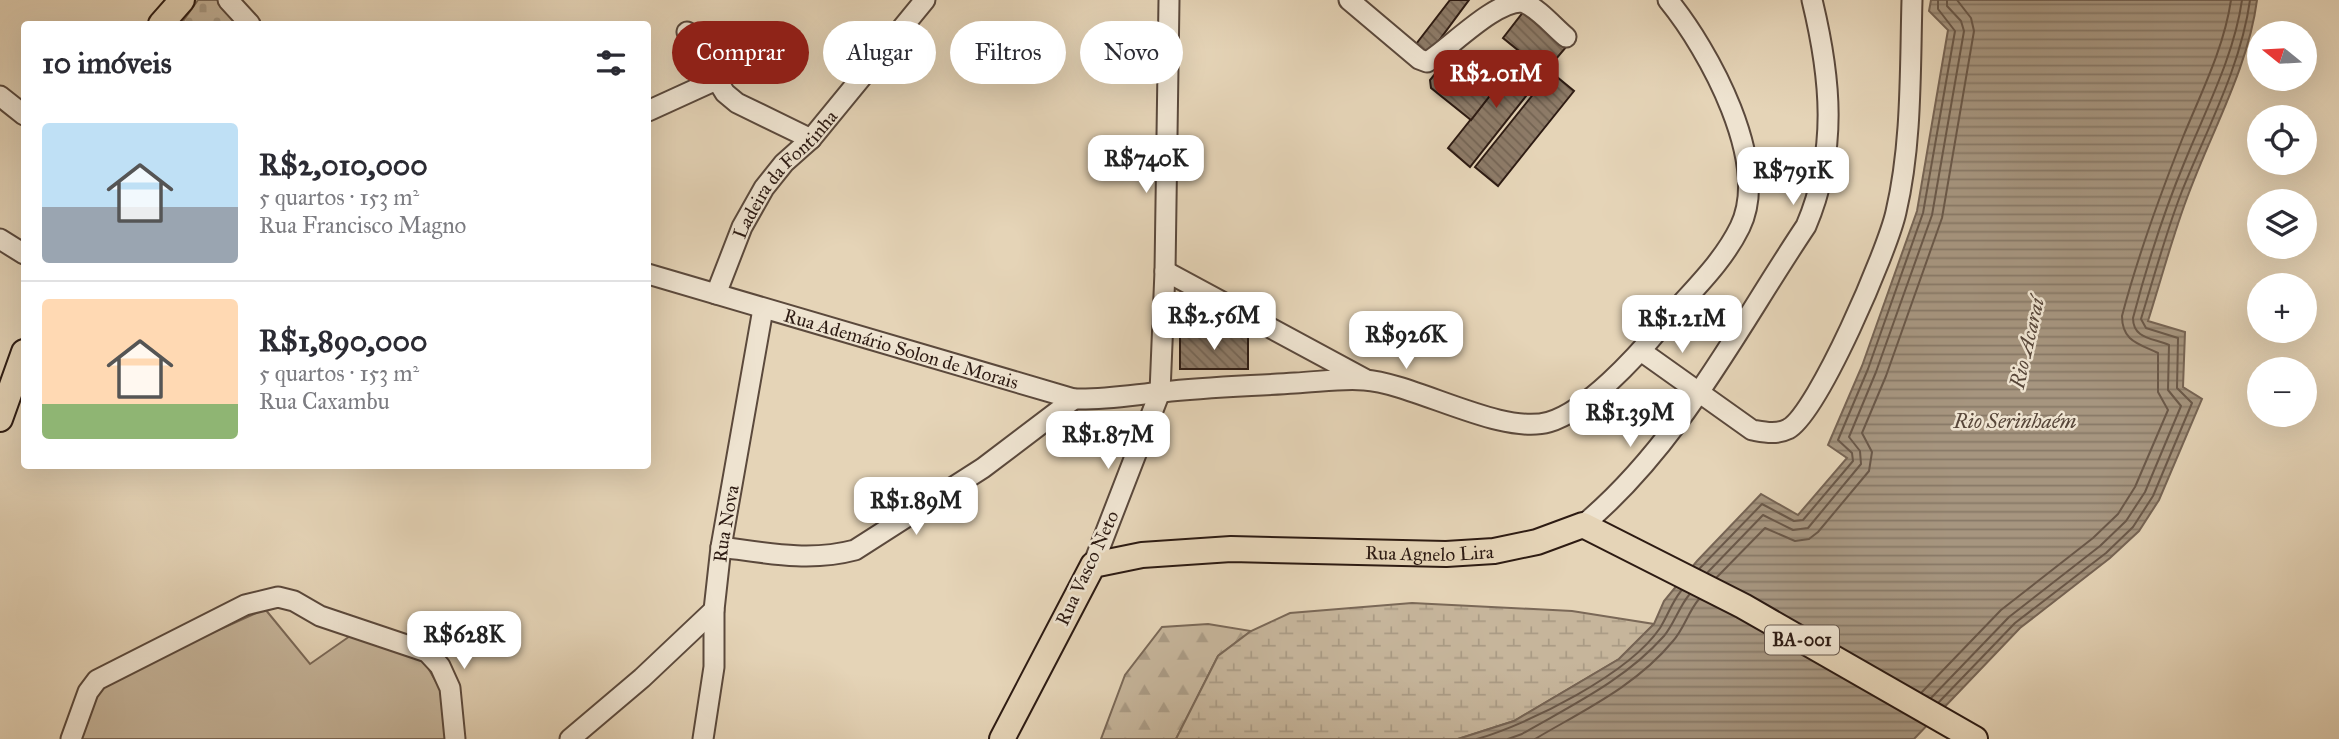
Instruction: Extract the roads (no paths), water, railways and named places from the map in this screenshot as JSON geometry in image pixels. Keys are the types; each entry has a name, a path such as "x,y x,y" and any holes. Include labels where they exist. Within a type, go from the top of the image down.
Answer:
{"main road":[{"path":"163,21 180,1"},
{"path":"0,419 21,360"},
{"name":"BA-001","path":"1583,525 1625,549 1743,606 1975,739"},
{"name":"Rua Agnelo Lira","path":"1093,565 1142,555 1231,549 1446,554 1494,551 1537,542 1583,525"},
{"name":"Rua Vasco Neto","path":"1002,739 1093,565"}],"street":[{"path":"228,0 247,21"},
{"name":"Ladeira da Fontinha","path":"716,294 742,226 764,188 784,163 811,139 925,0"},
{"name":"Rua Vasco Neto","path":"1093,565 1160,392 1165,271 1169,0"},
{"path":"1349,0 1419,59 1427,62 1468,24 1509,2 1527,4 1566,37"},
{"path":"1165,271 1366,380 1525,424 1548,422 1574,411 1641,351 1728,247 1741,225 1747,204 1744,140 1693,31 1668,0"},
{"name":"Rua Agnelo Lira","path":"1583,525 1612,501 1685,415 1806,226 1819,197 1827,163 1829,119 1824,64 1812,0"},
{"path":"1641,351 1752,430 1773,433 1789,428 1801,416 1838,356 1896,213 1906,141 1912,0"},
{"path":"651,110 707,84"},
{"path":"720,84 737,103 811,139"},
{"path":"0,96 21,113"},
{"path":"0,239 21,252"},
{"name":"Rua Ademário Solon de Morais","path":"651,275 1074,399 1109,400 1160,392 1366,380"},
{"name":"Rua Nova","path":"703,739 713,667 714,610 721,547 764,309"},
{"path":"721,547 802,557 834,556 855,550 983,468 1074,399"},
{"path":"71,739 88,692 97,680 245,605 278,597 294,601 320,616 427,652 440,666 450,688 455,739"},
{"path":"570,739 642,678 714,610"}],"water":[{"name":"Rio Serinhaém","path":"1931,0 2257,0 2253,21 2247,21 2246,51 2187,198 2148,321 2185,332 2183,387 2202,399 2159,500 2139,531 2110,558 2020,628 1914,739 1458,739 1514,721 1619,659 1654,624 1664,601 1697,561 1761,494 1798,515 1847,458 1828,445 1862,366 1917,211 1948,30 1929,11"}],"water label":[{"name":"Rio Acaraí","path":"2027,343"}]}
